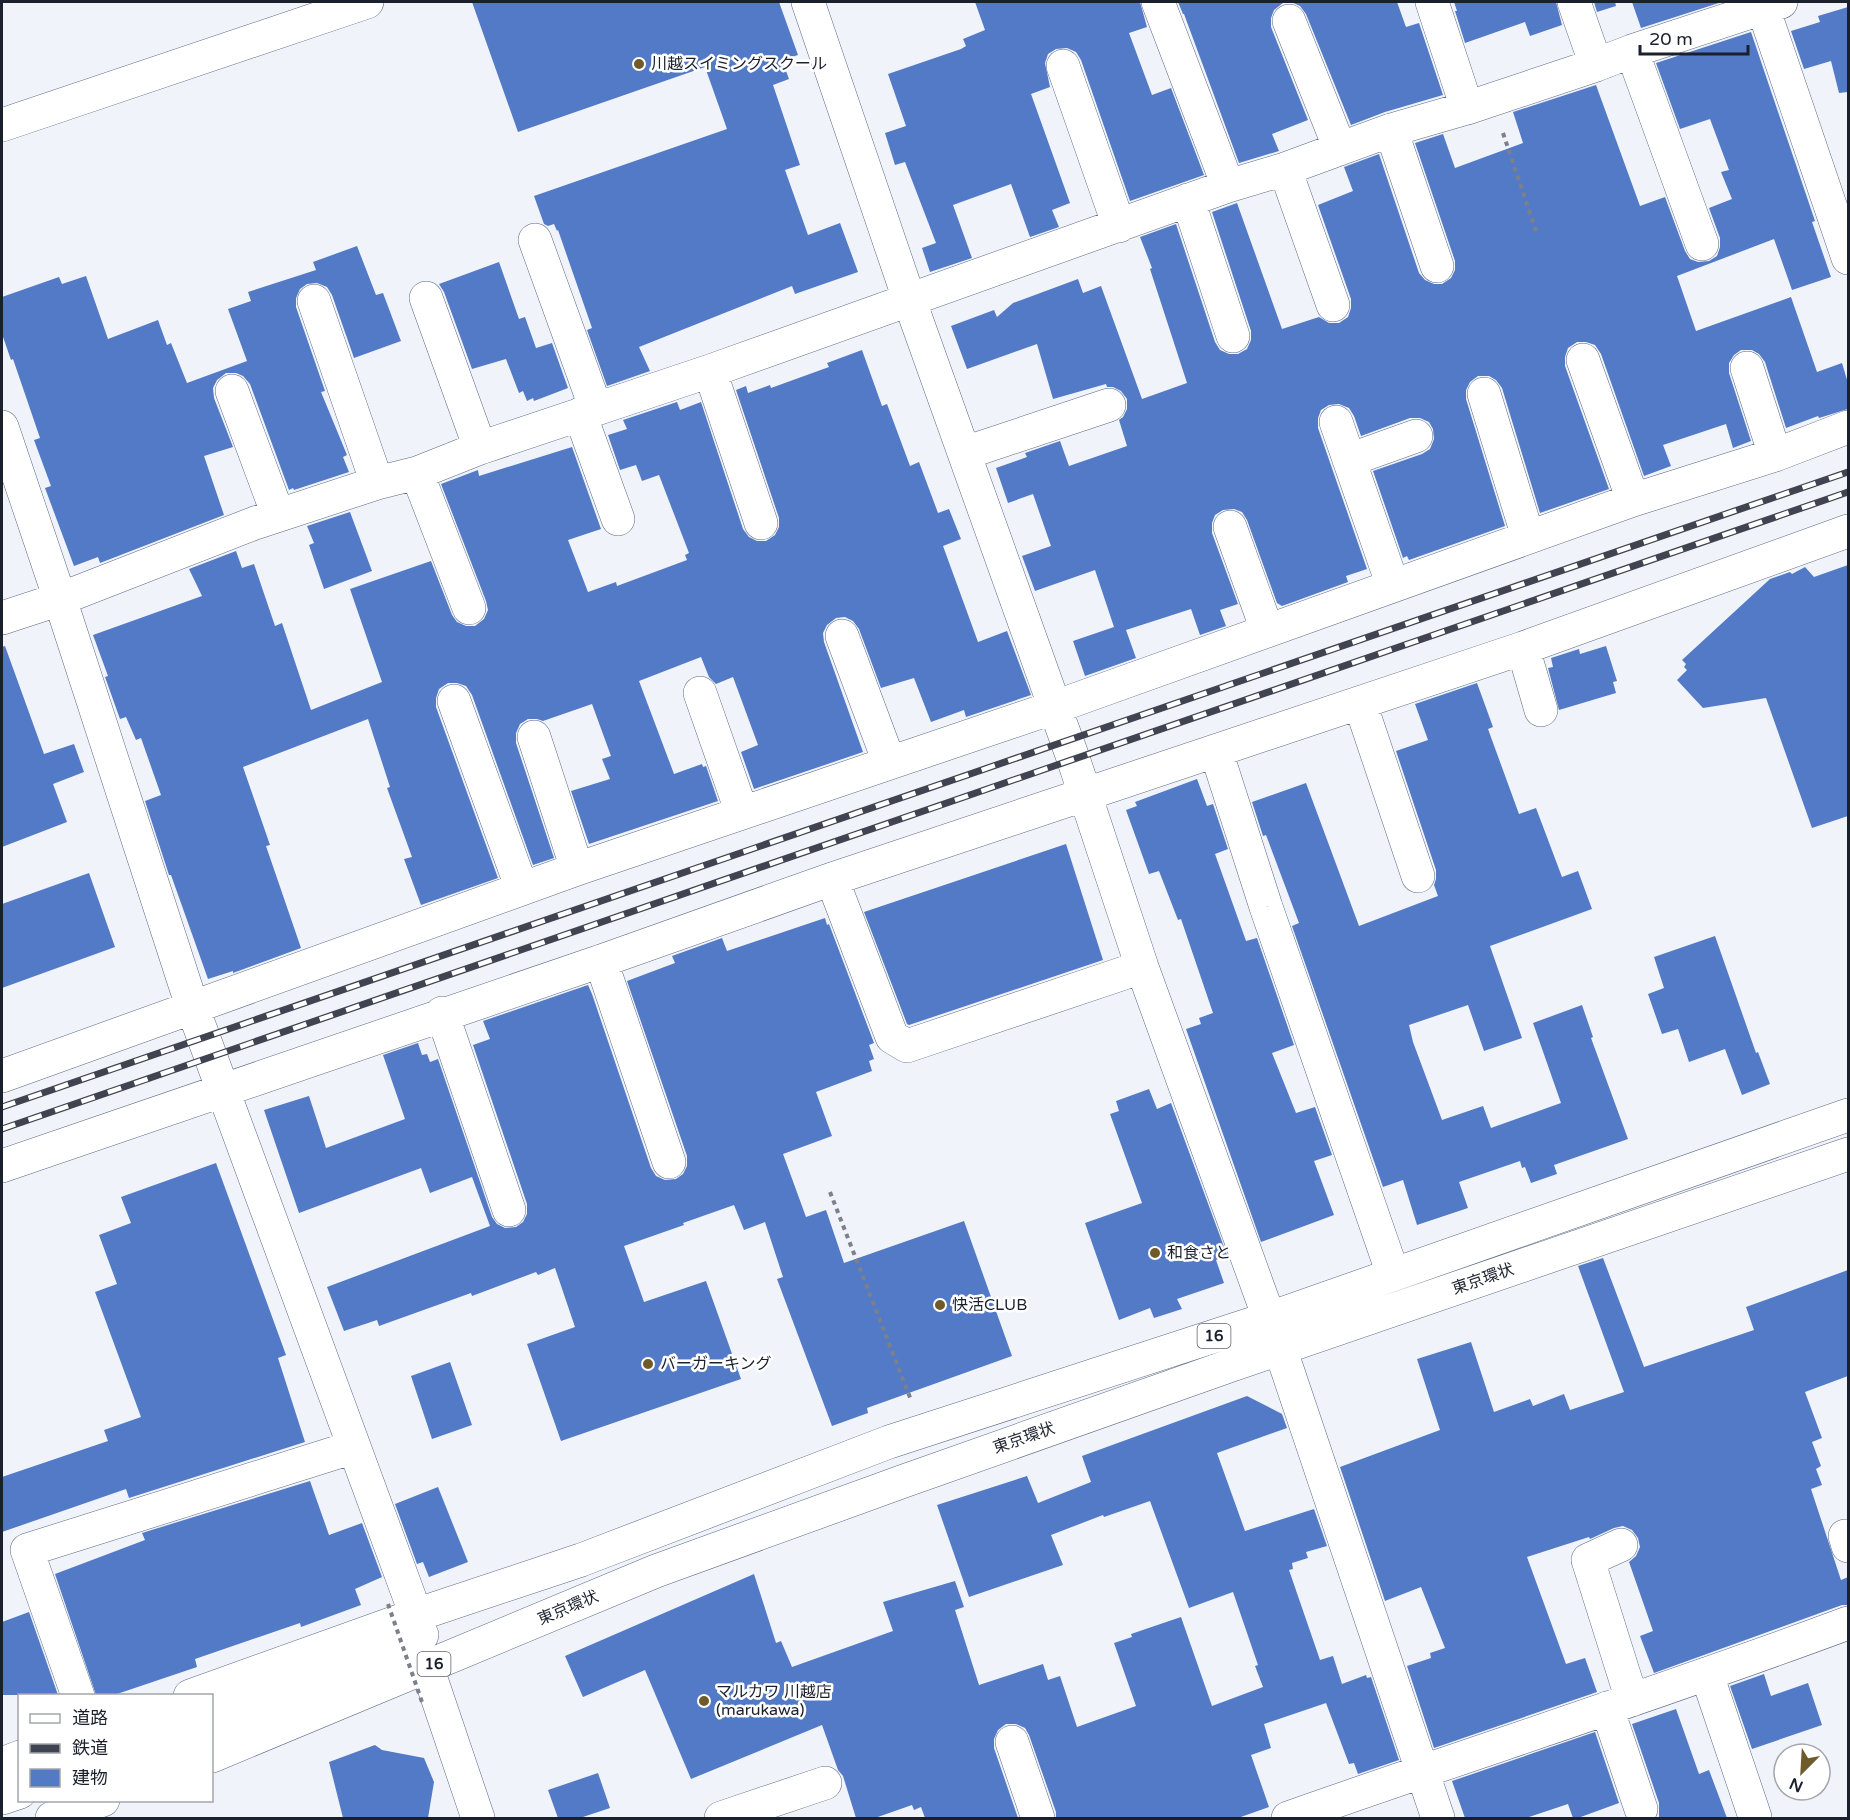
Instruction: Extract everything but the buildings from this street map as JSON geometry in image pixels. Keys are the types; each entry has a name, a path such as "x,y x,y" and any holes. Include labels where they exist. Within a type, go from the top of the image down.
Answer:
{"main road":[{"path":"2,125 367,2"},
{"path":"808,2 1142,966 1275,1333 1438,1818"},
{"path":"1158,2 1228,186"},
{"path":"1432,2 1479,104"},
{"path":"1574,2 1596,65"},
{"path":"2,618 60,599 278,515 377,483 417,473 480,448 710,371 1228,186 1285,169 1391,130 1479,104 1596,65 1768,4 1848,258"},
{"path":"1289,21 1340,149"},
{"path":"1632,51 1702,244"},
{"path":"1063,66 1119,226"},
{"path":"1391,130 1437,266"},
{"path":"1285,169 1333,305"},
{"path":"1188,200 1233,336"},
{"path":"535,240 618,519"},
{"path":"426,298 480,448"},
{"path":"314,302 377,483"},
{"path":"1583,360 1633,500"},
{"path":"1747,368 1775,455"},
{"path":"710,371 761,523"},
{"path":"232,391 278,515"},
{"path":"1484,394 1528,537"},
{"path":"965,453 1109,405"},
{"path":"1336,422 1393,586"},
{"path":"2,1076 577,869 1054,707 1528,537 1633,500 1775,455 1848,427"},
{"path":"1349,460 1416,436"},
{"path":"4,441 60,599 192,1006 354,1447 402,1610"},
{"path":"417,473 468,608"},
{"path":"1230,527 1267,630"},
{"path":"2,1166 442,1013 601,961 832,879 1523,648 1848,531"},
{"path":"842,636 889,762"},
{"path":"1523,648 1541,710"},
{"path":"700,693 742,813"},
{"path":"454,701 522,889"},
{"path":"1360,703 1418,876"},
{"path":"534,737 577,869"},
{"path":"1216,751 1266,908 1392,1274"},
{"path":"832,879 892,1037 907,1046 1142,966"},
{"path":"601,961 669,1162"},
{"path":"442,1013 509,1210"},
{"name":"東京環状","path":"213,1756 666,1567 904,1480 1275,1333 1392,1274 1848,1115"},
{"name":"東京環状","path":"213,1723 429,1631 581,1560 889,1442 1275,1333 1848,1154"},
{"path":"78,1694 27,1550 354,1447"},
{"path":"1621,1545 1588,1560 1641,1809"},
{"name":"東京環状","path":"192,1694 402,1610 581,1560"},
{"path":"1288,1818 1707,1676 1848,1623"},
{"path":"427,1667 478,1818"},
{"path":"1707,1676 1755,1817"},
{"path":"1012,1742 1038,1818"},
{"path":"2,1764 18,1758"},
{"path":"721,1818 825,1783"},
{"path":"2,1798 18,1793"},
{"path":"52,1818 101,1807"}],"path":[{"path":"1479,104 1537,234"},
{"path":"830,1192 912,1401"},
{"path":"402,1610 422,1702"}],"railway":[{"path":"2,1107 1848,472"},
{"path":"2,1129 1848,492"}],"place":[{"name":"川越スイミングスクール","path":"639,64"},
{"name":"和食さと","path":"1155,1253"},
{"name":"快活CLUB","path":"940,1305"},
{"name":"バーガーキング","path":"648,1364"},
{"name":"マルカワ 川越店 (marukawa)","path":"704,1701"}]}
